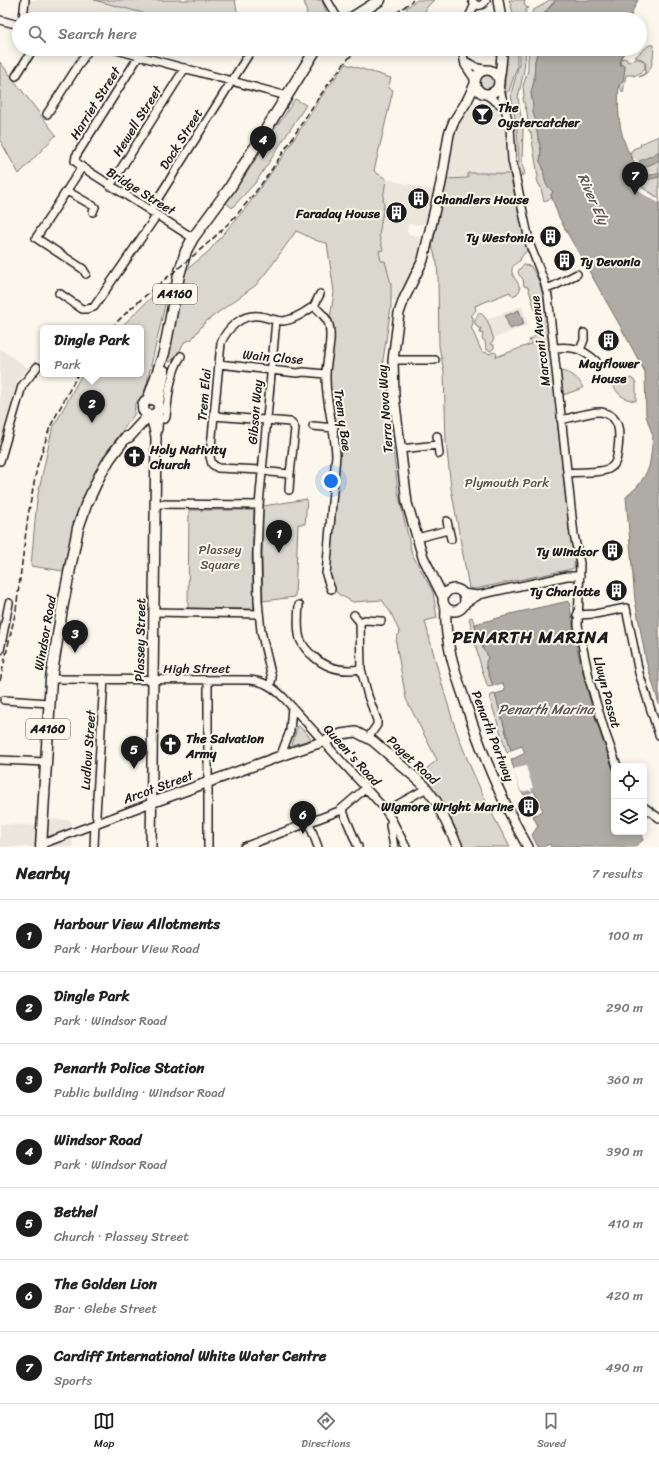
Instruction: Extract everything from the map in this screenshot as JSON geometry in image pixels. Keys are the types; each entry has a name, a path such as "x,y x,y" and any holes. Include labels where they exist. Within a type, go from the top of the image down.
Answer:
{"main road":[{"path":"361,12 380,0"},
{"name":"Windsor Road","path":"41,846 51,679 63,603 82,514 107,463 126,437 126,434 152,410 165,364 164,353 182,262 186,251 193,238 229,189 312,56"}],"street":[{"path":"24,12 25,0"},
{"path":"328,0 334,12"},
{"path":"470,12 474,2 481,5 486,0"},
{"path":"498,0 500,12"},
{"path":"0,20 12,23"},
{"path":"16,76 29,56"},
{"path":"47,114 84,56"},
{"path":"139,56 287,96"},
{"name":"Harriet Street","path":"86,274 83,269 36,238 67,191 79,165 76,156 139,56"},
{"name":"Dock Street","path":"59,293 82,309 87,310 94,307 153,213 248,56"},
{"path":"464,56 464,65 475,82 476,88 505,108"},
{"path":"467,101 484,94 492,93 499,83 502,64 501,56"},
{"path":"475,82 478,73 501,59"},
{"path":"465,61 474,66 495,72 499,83"},
{"name":"Hewell Street","path":"110,186 185,68"},
{"name":"Terra Nova Way","path":"443,597 425,562 406,499 393,389 393,360 398,317 404,299 423,260 441,183 449,134 456,116 467,101 475,82"},
{"name":"Marconi Avenue","path":"499,83 510,127 513,167 530,245 546,289 574,535 580,559 580,576"},
{"name":"Bridge Street","path":"79,165 193,238"},
{"path":"67,191 95,207 93,212"},
{"path":"546,289 577,274"},
{"path":"276,320 284,321 300,315 314,306 320,294"},
{"name":"Trem y Bae","path":"314,306 325,317 330,328 326,374 327,395 334,428 336,455 326,575 331,589"},
{"name":"Trem Elai","path":"262,470 218,468 212,464 210,457 221,343 233,325 247,317 256,316 276,320"},
{"name":"Gibson Way","path":"270,686 272,678 261,631 259,614 257,554 259,505 276,320"},
{"path":"580,350 584,340 584,333"},
{"path":"553,348 567,347 580,350 596,361"},
{"path":"152,410 165,419 176,365 181,356"},
{"path":"393,360 435,360"},
{"name":"Wain Close","path":"219,364 271,371 326,374"},
{"path":"0,461 22,386 37,367"},
{"name":"Plassey Street","path":"151,847 156,434 152,410"},
{"path":"561,420 599,412 607,415 615,421 620,430 617,458 616,462 611,468 602,471 567,473"},
{"path":"214,416 290,422 295,429 289,490"},
{"path":"313,426 334,428"},
{"path":"437,436 439,454"},
{"path":"400,449 438,445"},
{"path":"262,470 290,474"},
{"path":"155,504 259,505"},
{"path":"447,521 451,539"},
{"path":"417,538 448,530"},
{"path":"462,594 465,600 461,608 451,611 446,608 443,603 443,597 450,590 456,590 462,594 478,596 566,576 580,576"},
{"name":"Llwyn Passat","path":"580,576 578,624 590,682 616,763"},
{"name":"Terra Nova Way","path":"435,579 450,590"},
{"path":"446,630 451,619 461,608 478,596"},
{"path":"0,650 9,603"},
{"path":"299,605 299,633 303,646 320,662 329,667 340,670 361,669"},
{"name":"Penarth Portway","path":"446,608 446,630 458,679 476,736 497,784 528,847"},
{"path":"578,615 595,614 626,608 639,673 659,735"},
{"path":"154,612 259,614"},
{"path":"354,615 360,622 361,669 368,696 377,720 377,725 368,738"},
{"path":"360,622 366,620 381,621"},
{"name":"High Street","path":"51,679 255,681 270,686"},
{"name":"Ludlow Street","path":"94,847 104,679"},
{"path":"208,680 208,847"},
{"name":"Queen's Road","path":"270,686 292,707 386,811 406,847"},
{"path":"4,700 49,703"},
{"path":"283,755 282,752 290,730 292,707"},
{"name":"Paget Road","path":"323,741 352,731 368,738 427,788 439,807 458,847"},
{"name":"Arcot Street","path":"41,846 96,823 323,741"},
{"path":"0,760 46,762"},
{"path":"244,847 342,809 366,788"},
{"path":"386,811 427,788"},
{"path":"342,809 358,847"},
{"path":"647,809 659,818"},
{"path":"392,820 390,825 394,847"},
{"path":"309,822 318,847"}],"shaded area":[{"path":"30,0 94,0 139,12 29,12"},
{"path":"480,101 489,103 502,114 505,126 506,149 510,174 468,174 468,178 447,179 453,139 459,121 468,109"},
{"path":"386,179 433,191 427,221 420,225 408,224 407,233 418,237 422,246 419,258 398,302 391,300 391,284 381,261 379,251 382,250 379,235 384,205 383,200"},
{"path":"522,306 528,325 492,339 485,320"},
{"path":"0,349 28,368 18,380 0,441"},
{"path":"43,819 71,820 73,847 0,847 0,824 42,826"}],"green space":[{"path":"94,0 235,0 238,12 139,12"},
{"path":"304,0 322,0 326,12 307,12"},
{"path":"417,0 434,0 426,8 425,12 409,12 406,8"},
{"path":"509,0 525,0 524,4 529,8 526,9 526,12 513,12"},
{"path":"549,0 556,0 545,12 532,11"},
{"path":"654,45 652,64 648,72 639,77 645,73 646,64 642,59 635,57 647,56 647,47"},
{"path":"507,56 517,56 517,67 509,91 505,94"},
{"path":"519,56 525,56 518,98 523,130 522,162 525,174 522,176 517,165 519,161 517,130 511,94 519,64"},
{"path":"529,56 536,56 534,81 531,92 541,151 540,162 543,165 545,180 553,192 551,195 552,198 544,201 537,179 538,177 531,133 529,131 527,113 523,99 523,86 528,70"},
{"path":"621,58 627,59 629,62 634,59 642,60 645,66 644,70 640,73 633,76 634,75 626,75 623,93 619,85 625,69 624,65 620,65"},
{"path":"0,62 56,135 19,174 0,140"},
{"path":"346,64 391,78 388,88 393,90 374,171 386,179 383,200 384,205 379,235 383,250 379,251 381,261 385,261 391,284 391,307 383,360 398,492 412,554 433,592 437,618 425,621 454,724 473,772 510,847 464,847 440,799 420,774 437,760 406,699 396,643 397,636 400,633 391,613 382,600 353,602 338,594 331,585 328,577 339,450 338,432 332,407 329,384 330,319 334,292 327,243 315,240 296,231 256,285 205,322 191,340 184,342 179,353 170,362 168,361 185,271 208,252 248,205 283,156 325,91"},
{"path":"484,75 490,75 494,79 494,85 490,89 484,89 480,85 480,79"},
{"path":"295,99 306,105 256,182 232,208 226,203"},
{"path":"659,136 659,249 616,209 633,159 630,152 641,146 640,144"},
{"name":"Plymouth Park","path":"468,173 510,174 527,250 520,259 521,260 512,268 513,275 520,290 517,294 512,296 510,292 475,306 476,310 471,316 473,317 473,324 471,327 481,350 484,353 487,352 489,354 494,352 497,354 496,357 531,344 529,340 535,336 538,326 536,319 542,315 540,311 535,310 528,287 524,286 523,279 519,275 518,271 523,265 531,266 540,283 545,304 569,530 575,559 574,568 572,569 475,589 469,588 451,488 446,442 444,372 439,346 437,263 432,246 447,179 468,178"},
{"path":"170,283 146,387 143,394 135,404 134,415 108,450 93,479 74,523 63,571 31,566 37,499 52,430 80,377 144,377 144,325 123,325 157,292"},
{"path":"479,312 485,317 494,340 490,344 494,345 494,348 491,351 486,349 485,341 482,339 483,334 480,333 481,328 478,328 475,324 475,320"},
{"path":"560,371 574,376 583,388 563,395"},
{"path":"631,378 636,382 636,401 621,396 612,384"},
{"path":"307,499 305,524 298,524 295,597 263,601 263,506"},
{"name":"Plassey Square","path":"189,510 252,510 254,512 252,559 254,607 252,609 188,608"},
{"path":"472,617 484,651 487,654 488,658 486,666 493,686 488,687 482,670 469,618"},
{"path":"495,694 511,750 507,753 490,699 491,695"},
{"path":"298,725 311,738 310,740 292,745"}],"water":[{"path":"556,0 638,0 632,12 546,12"},
{"name":"River Ely","path":"536,56 623,56 620,65 624,65 625,69 623,81 619,85 618,105 620,126 625,145 635,163 659,151 659,160 639,171 641,177 659,173 659,177 642,181 640,186 659,198 659,704 646,661 635,600 626,497 637,487 644,477 649,467 651,455 653,436 646,416 645,372 565,229 551,195 553,192 545,181 543,167 540,162 541,151 537,124 532,110 531,92 534,81"},
{"path":"519,310 524,324 510,329 505,316"},
{"name":"Penarth Marina","path":"569,601 577,649 589,697 611,764 611,835 642,835 643,840 634,847 551,847 550,844 543,847 538,847 532,835 538,826 533,816 543,811 534,791 524,795 521,792 511,760 525,753 522,746 511,750 495,694 505,691 503,683 493,686 486,666 486,661 488,658 487,654 484,651 475,624 510,614"}],"pier":[{"path":"635,158 636,161 638,160 643,170 641,171 642,174 658,171 658,173 642,175 637,181 639,186 659,199 659,203 643,194 635,186 634,179 641,172 633,159"},
{"path":"526,766 533,788 531,789 532,792 529,790 521,792 513,769"}],"railway":[{"path":"398,12 413,0"},
{"path":"114,325 143,298 209,242 239,212 270,172 325,88 351,56"},
{"path":"0,681 16,610 28,516 37,467 50,427 76,377"}],"place":[{"name":"The Oystercatcher","path":"483,114"},
{"name":"Windsor Road","path":"263,159"},
{"name":"Cardiff International White Water Centre","path":"635,195"},
{"name":"Chandlers House","path":"418,199"},
{"name":"Faraday House","path":"396,213"},
{"name":"Ty Westonia","path":"550,237"},
{"name":"Ty Devonia","path":"565,261"},
{"name":"Mayflower House","path":"609,341"},
{"name":"Dingle Park","path":"92,423"},
{"name":"Holy Nativity Church","path":"134,456"},
{"name":"Ty Windsor","path":"613,551"},
{"name":"Harbour View Allotments","path":"279,553"},
{"name":"Ty Charlotte","path":"616,591"},
{"name":"Penarth Police Station","path":"75,653"},
{"name":"The Salvation Army","path":"170,745"},
{"name":"Bethel","path":"134,769"},
{"name":"Wigmore Wright Marine","path":"529,806"},
{"name":"The Golden Lion","path":"303,834"}],"district":[{"name":"PENARTH MARINA","path":"531,637"}]}
